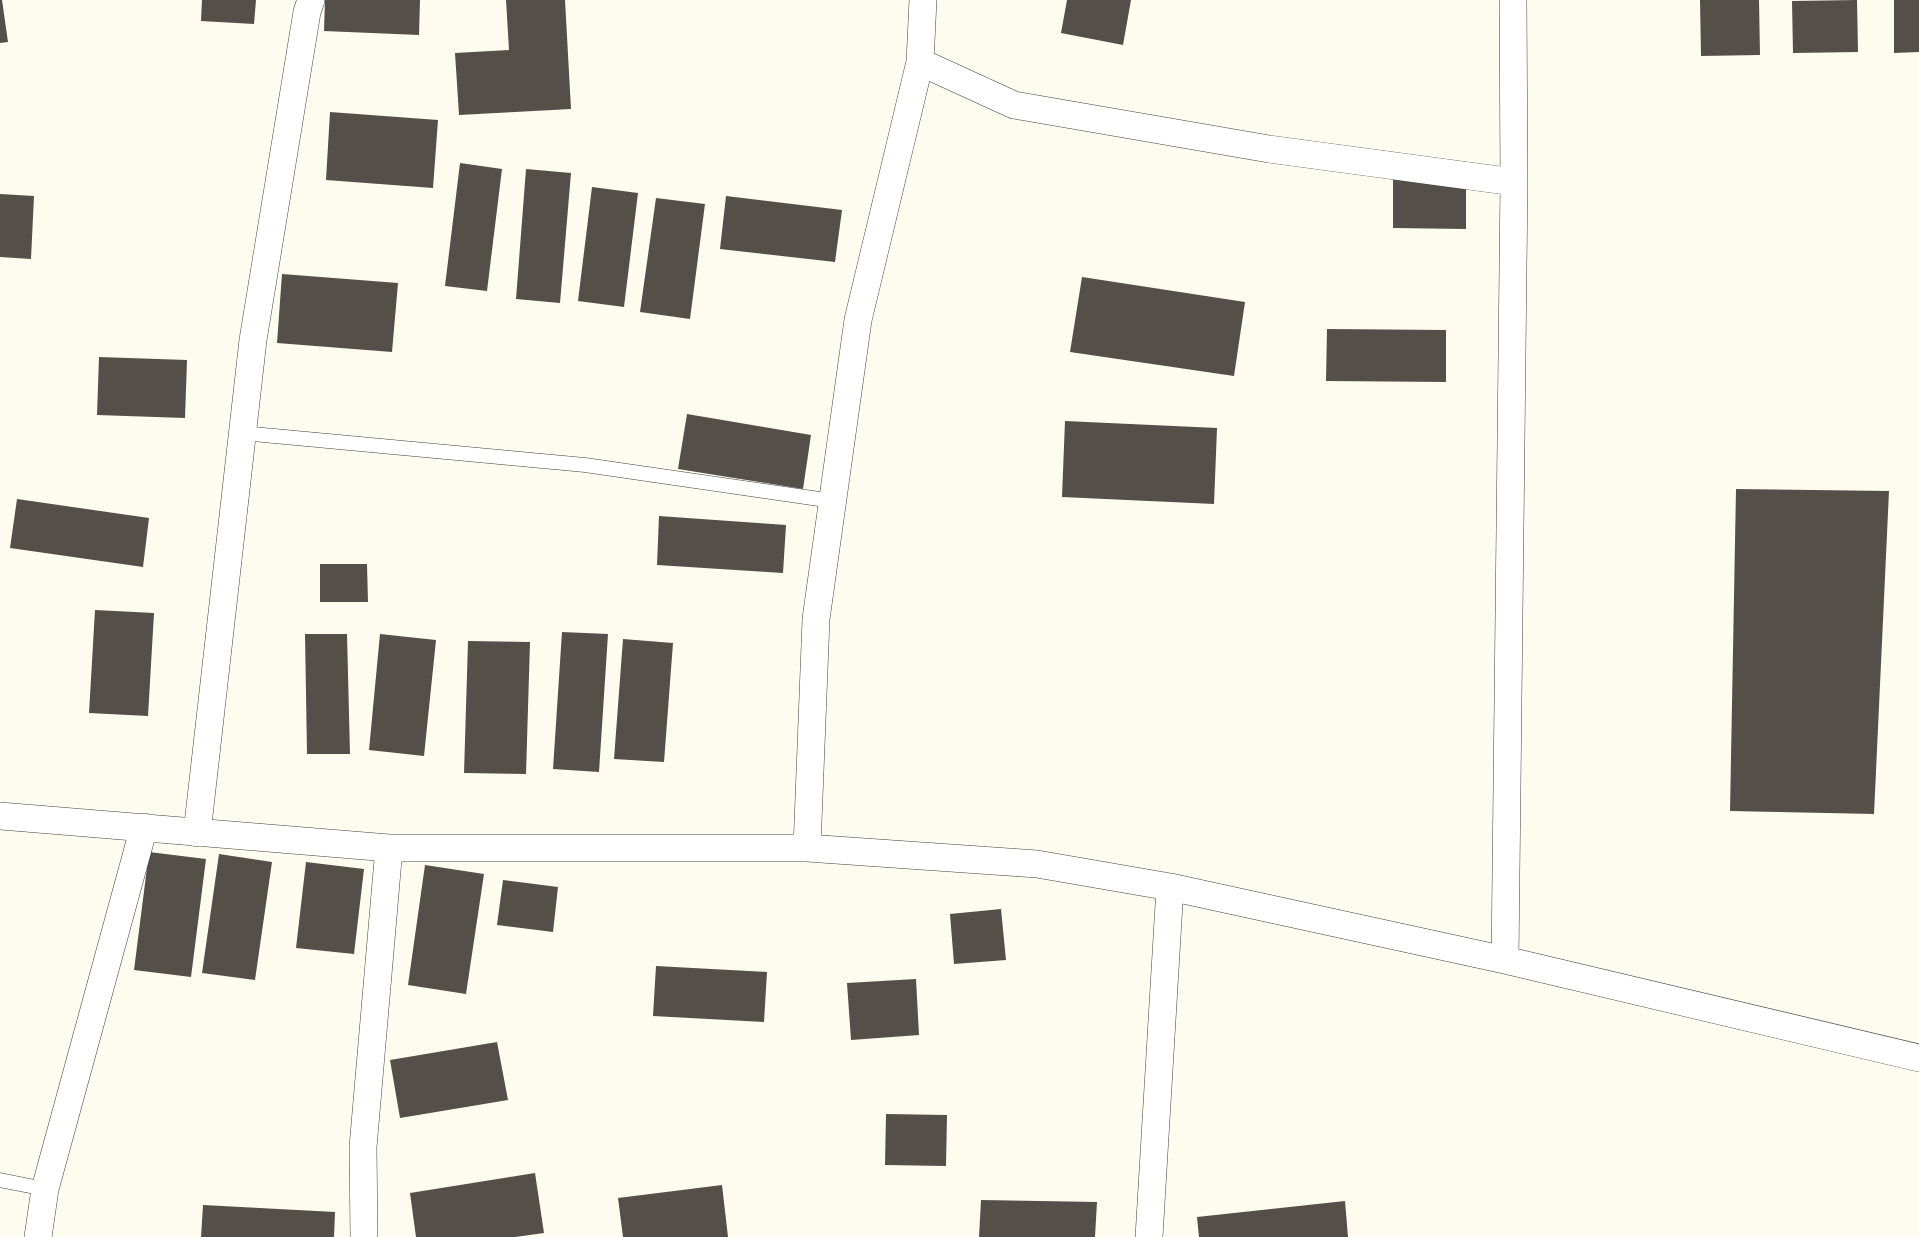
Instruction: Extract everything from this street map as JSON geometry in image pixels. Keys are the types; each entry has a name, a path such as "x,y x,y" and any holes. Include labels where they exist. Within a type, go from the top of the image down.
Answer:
{"street":[{"path":"197,833 253,340 310,0"},
{"path":"807,848 816,619 858,320 920,62 923,0"},
{"path":"1505,960 1514,182 1513,0"},
{"path":"920,62 1014,105 1269,149 1514,182"},
{"path":"0,816 389,848 807,848 1037,864 1170,887 1505,960 1919,1058"},
{"path":"38,1237 45,1189 144,827"},
{"path":"364,1237 363,1147 389,848"},
{"path":"1149,1237 1170,887"}],"lane":[{"path":"242,433 585,465 833,501"},
{"path":"0,1180 45,1189"}],"building":[{"path":"0,0 2,0 8,42 0,43"},
{"path":"202,0 256,0 254,24 201,21"},
{"path":"325,0 420,0 419,35 324,31"},
{"path":"506,0 565,0 571,109 459,115 455,53 509,50"},
{"path":"1067,0 1131,0 1123,45 1061,33"},
{"path":"1700,0 1759,0 1760,55 1701,56"},
{"path":"1857,0 1858,52 1793,53 1792,1"},
{"path":"1894,0 1919,0 1919,52 1894,53"},
{"path":"330,112 438,120 433,188 326,180"},
{"path":"460,163 502,169 487,291 445,286"},
{"path":"526,169 571,173 560,303 516,299"},
{"path":"1393,177 1466,178 1466,229 1393,228"},
{"path":"592,187 638,193 624,307 578,301"},
{"path":"0,194 34,196 31,259 0,257"},
{"path":"726,196 842,210 835,262 720,249"},
{"path":"656,198 705,204 690,319 640,312"},
{"path":"282,274 398,283 392,352 277,343"},
{"path":"1082,277 1245,302 1234,376 1070,352"},
{"path":"1327,329 1446,330 1446,382 1326,381"},
{"path":"99,357 187,360 185,418 97,415"},
{"path":"687,414 811,435 803,489 678,469"},
{"path":"1065,421 1217,428 1214,504 1062,497"},
{"path":"1736,489 1889,491 1874,814 1730,811"},
{"path":"17,499 149,518 143,567 10,548"},
{"path":"659,516 786,525 783,573 657,565"},
{"path":"320,564 367,564 368,602 320,602"},
{"path":"95,610 154,613 148,716 89,713"},
{"path":"562,632 608,634 599,772 553,769"},
{"path":"305,634 347,634 350,754 307,754"},
{"path":"380,634 436,640 424,756 369,750"},
{"path":"623,639 673,643 664,762 614,759"},
{"path":"468,641 530,642 526,774 464,773"},
{"path":"149,852 206,859 191,977 134,970"},
{"path":"219,854 272,862 255,980 202,973"},
{"path":"306,862 364,869 354,954 296,948"},
{"path":"425,865 484,874 466,994 408,985"},
{"path":"503,880 558,887 553,932 497,925"},
{"path":"1001,909 1006,960 954,964 950,914"},
{"path":"656,966 767,972 764,1022 653,1016"},
{"path":"916,979 919,1035 851,1040 847,983"},
{"path":"497,1042 508,1100 400,1118 390,1060"},
{"path":"886,1114 947,1115 946,1166 885,1165"},
{"path":"535,1173 544,1233 515,1237 416,1237 410,1193"},
{"path":"722,1185 728,1237 623,1237 618,1198"},
{"path":"981,1200 1097,1202 1095,1237 979,1237"},
{"path":"1345,1201 1348,1237 1199,1237 1197,1217"},
{"path":"203,1205 335,1212 334,1237 201,1237"}]}
